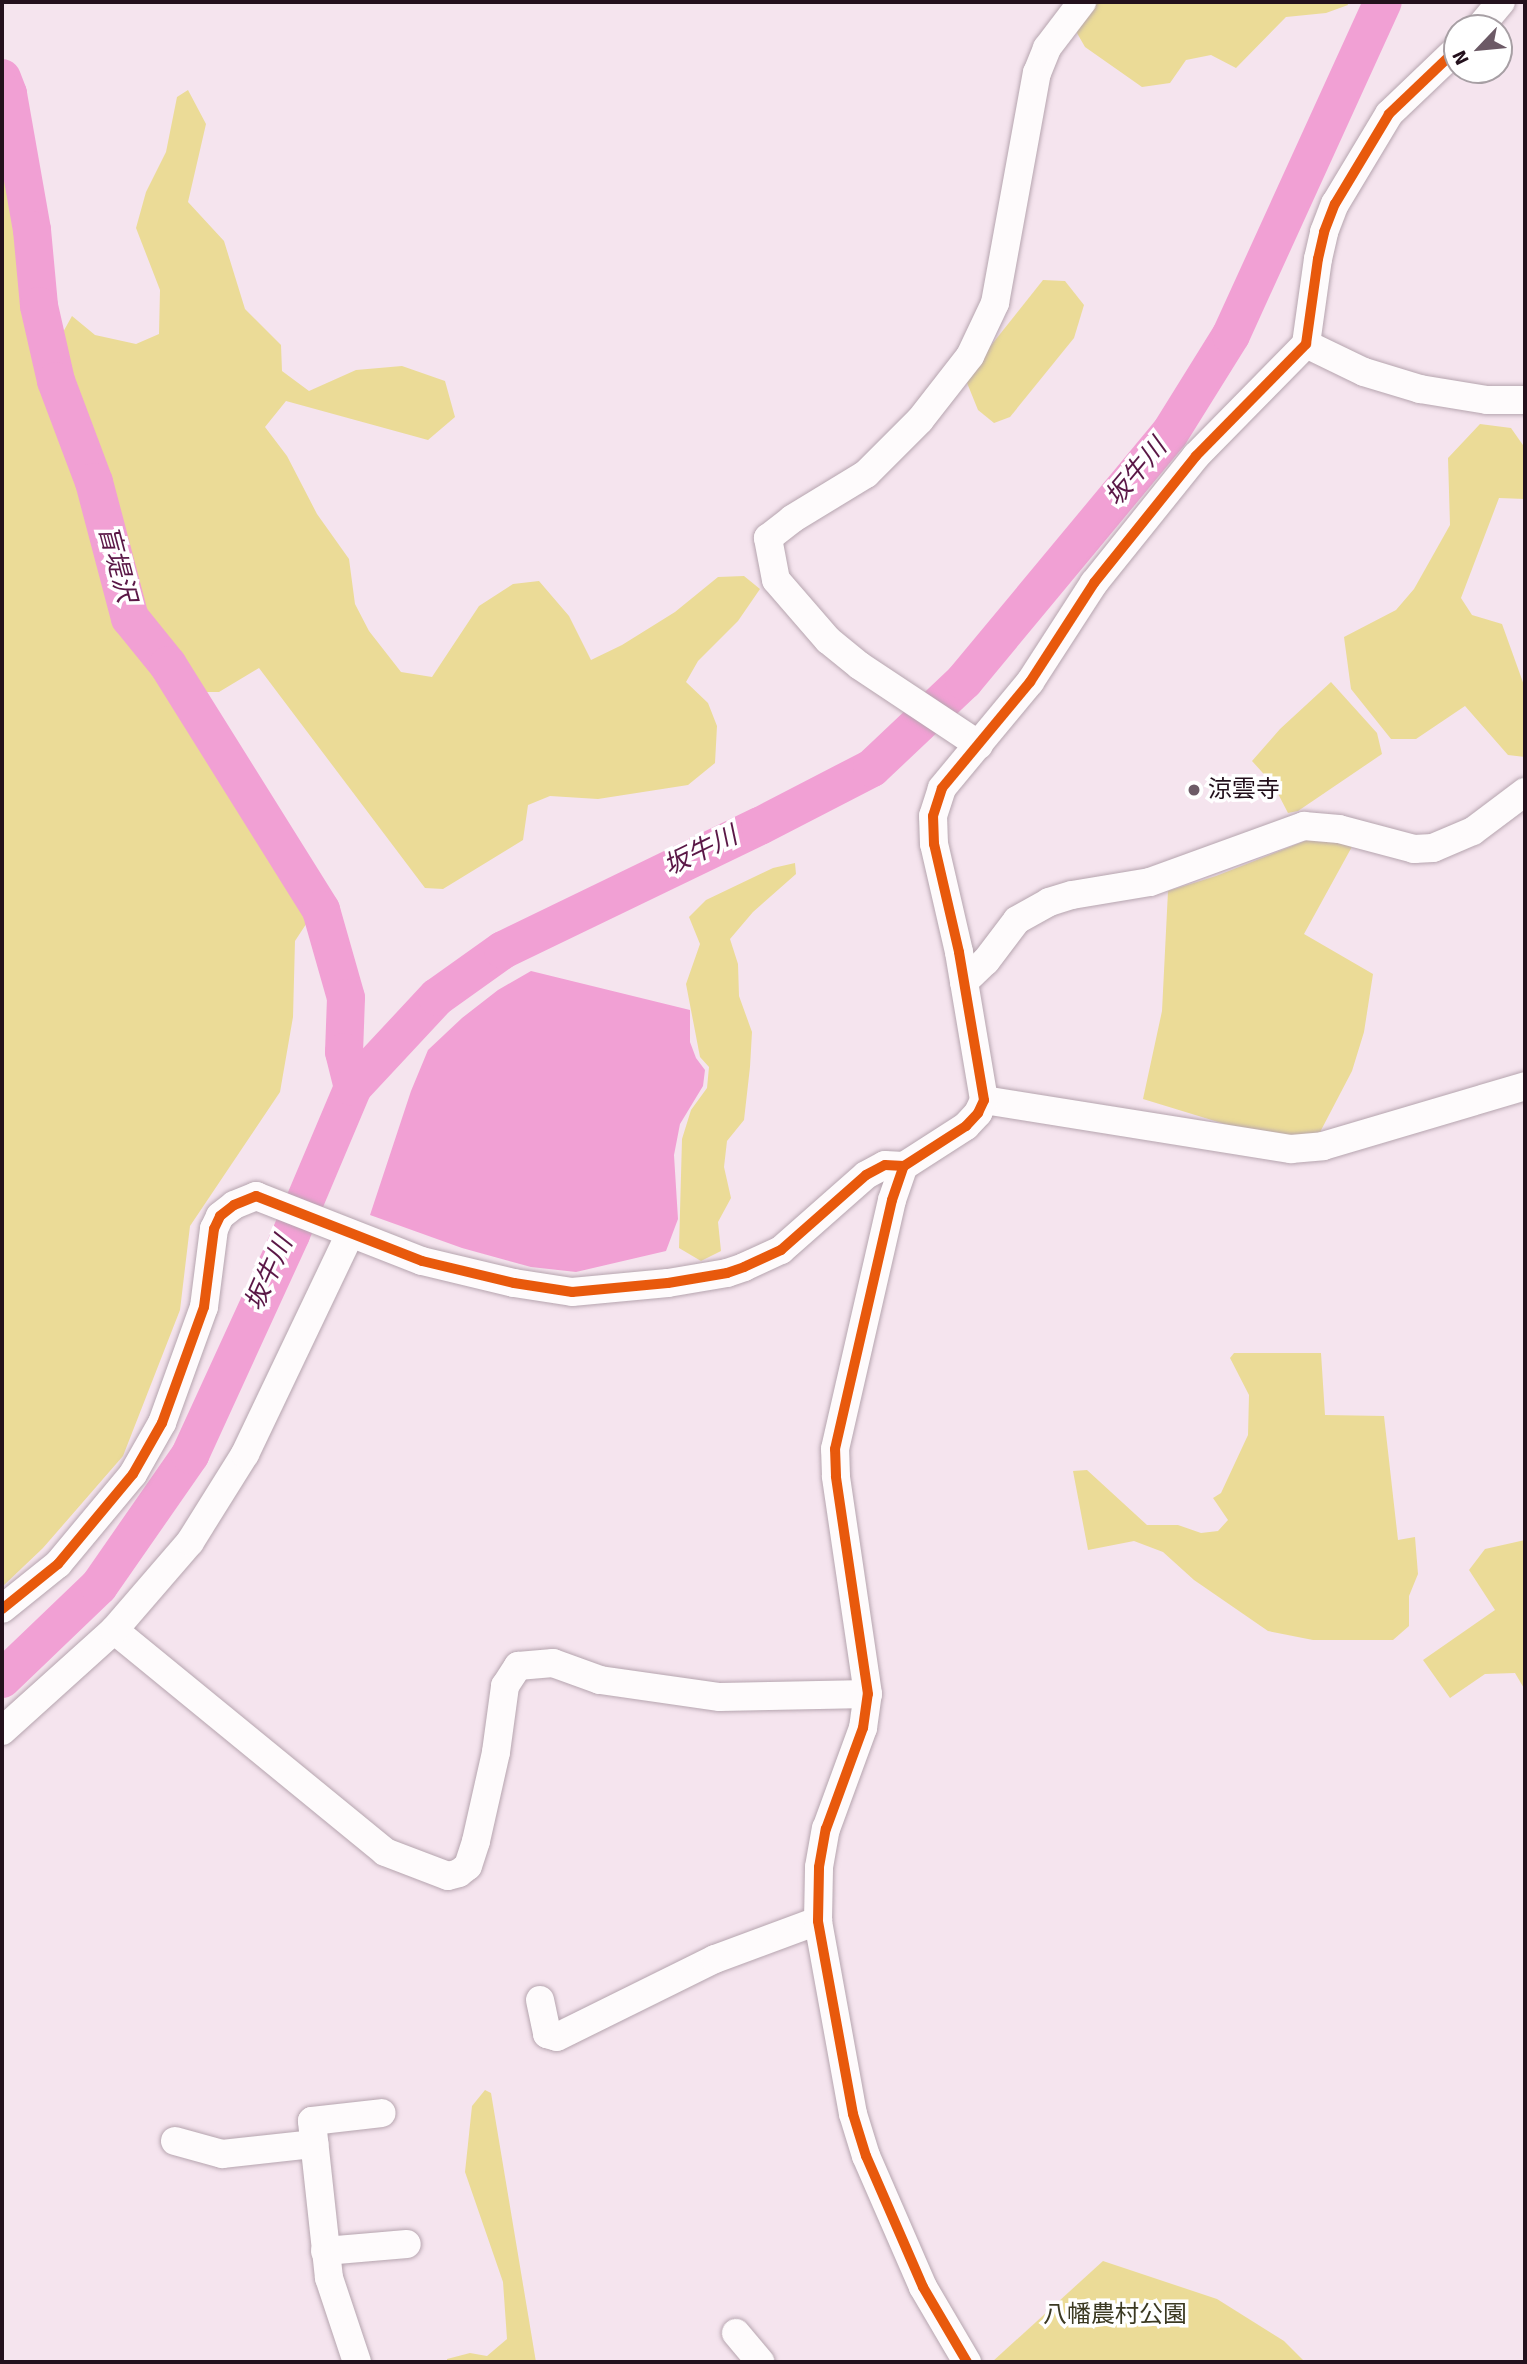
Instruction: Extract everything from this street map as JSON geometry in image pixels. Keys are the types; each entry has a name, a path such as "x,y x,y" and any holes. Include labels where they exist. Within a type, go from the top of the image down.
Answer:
{"street":[{"path":"979,746 860,666 828,640 776,580 768,538 792,519 866,474 920,420 970,356 995,303 1037,73 1047,48 1082,2"},
{"path":"2,1609 58,1564 133,1474 156,1433 204,1307 209,1247 220,1216 234,1205 256,1196 422,1261 514,1283 572,1292 668,1283 727,1273 781,1250 866,1175 886,1165 904,1166 966,1126 978,1113 984,1100 964,982 934,844 933,816 942,788 1030,682 1094,583 1195,456 1306,344 1321,245 1335,204 1389,114 1443,62"},
{"path":"1306,344 1364,372 1420,389 1487,400 1525,400"},
{"path":"964,982 986,961 1017,920 1049,902 1150,882 1304,826 1339,829 1413,849 1433,848 1473,831 1525,792"},
{"path":"984,1100 1291,1149 1323,1146 1525,1086"},
{"path":"904,1166 892,1200 835,1449 836,1476 868,1694 863,1728 826,1829 819,1867 818,1921 851,2101 866,2156 923,2287 967,2362"},
{"path":"2,1731 114,1630 190,1542 245,1454 337,1228"},
{"path":"114,1630 385,1852 448,1876 459,1873 468,1866 477,1841 496,1752 505,1686 518,1666 553,1664 600,1679 720,1696 868,1694"},
{"path":"540,2000 547,2034 557,2037 715,1959 818,1921"},
{"path":"357,2362 332,2289 325,2252 312,2121 382,2113"},
{"path":"175,2141 222,2154 314,2144"},
{"path":"325,2252 407,2244"},
{"path":"736,2333 761,2362"}],"green space":[{"path":"1093,2 1347,2 1348,5 1326,13 1286,17 1236,68 1211,55 1186,60 1170,83 1142,87 1085,47 1073,26"},
{"path":"188,90 206,124 188,202 224,241 245,309 281,345 282,371 309,391 356,370 402,366 445,381 455,417 428,440 286,401 265,427 287,456 317,514 349,559 355,604 369,631 401,672 432,677 479,606 513,584 539,581 569,616 591,660 622,645 675,612 718,577 744,576 760,589 738,621 698,661 686,682 708,703 717,726 715,763 688,785 598,799 550,796 528,805 523,840 443,889 425,888 259,668 219,692 201,692 153,629 137,602 102,471 70,384 62,334 72,316 95,335 136,344 159,334 160,290 136,228 146,192 166,152 177,97"},
{"path":"2,124 18,211 29,328 82,483 115,596 131,637 186,711 312,915 295,941 293,1017 280,1092 190,1226 180,1310 123,1456 43,1548 2,1587"},
{"path":"1043,280 1065,281 1084,305 1074,338 1010,417 994,423 978,410 965,378"},
{"path":"1480,424 1511,428 1525,448 1525,499 1499,498 1461,598 1472,615 1502,624 1525,688 1525,757 1508,755 1465,706 1416,739 1391,739 1351,689 1344,637 1396,610 1414,589 1450,525 1448,458"},
{"path":"1331,682 1377,733 1382,754 1298,811 1288,813 1273,784 1252,761 1280,729"},
{"path":"1315,837 1354,843 1304,934 1373,974 1364,1032 1352,1071 1318,1136 1289,1136 1241,1129 1143,1099 1162,1011 1168,891 1216,876"},
{"path":"795,863 796,874 753,912 730,939 738,964 739,996 752,1032 750,1067 744,1120 727,1141 724,1167 731,1198 718,1222 721,1251 701,1261 679,1248 682,1139 691,1110 707,1088 709,1067 700,1057 686,984 700,944 689,917 706,900 773,868"},
{"path":"1234,1353 1321,1353 1325,1415 1384,1416 1398,1540 1415,1537 1418,1574 1409,1596 1409,1626 1393,1640 1313,1640 1268,1631 1194,1580 1163,1552 1134,1541 1088,1550 1073,1471 1087,1470 1147,1525 1178,1525 1201,1533 1218,1531 1228,1520 1213,1498 1221,1493 1248,1435 1249,1395 1230,1358"},
{"path":"1525,1540 1525,1690 1515,1673 1485,1674 1450,1698 1423,1660 1495,1610 1469,1570 1485,1549"},
{"path":"485,2090 491,2093 536,2362 447,2362 447,2359 470,2353 487,2356 507,2339 503,2282 465,2172 472,2106"},
{"name":"八幡農村公園","path":"1103,2261 1217,2299 1284,2341 1305,2362 992,2362"}],"shaded area":[{"path":"531,971 690,1010 690,1042 696,1058 705,1070 703,1086 680,1124 674,1155 678,1219 666,1251 576,1272 531,1267 462,1248 370,1215 411,1091 428,1050 462,1018 498,990"}],"waterway":[{"name":"坂牛川","path":"2,1679 99,1586 190,1455 291,1234 353,1087 437,997 503,950 760,826 872,768 964,681 1170,433 1231,335 1383,2"},
{"name":"盲堤沢","path":"2,78 8,94 32,230 39,306 56,381 94,482 130,618 168,665 321,910 346,998 344,1052 353,1087"}],"cycle path":[{"path":"967,2362 923,2287 866,2156 853,2114 818,1921 819,1867 826,1829 863,1728 868,1694 836,1476 835,1449 892,1200 904,1166 966,1126 978,1113 984,1100 959,952 934,844 933,816 942,788 1030,682 1094,583 1196,456 1306,344 1318,259 1324,232 1335,204 1389,114 1443,62"},
{"path":"2,1609 58,1564 133,1474 162,1423 204,1307 214,1229 220,1216 234,1205 256,1196 422,1261 514,1283 572,1292 668,1283 727,1273 744,1267 781,1250 866,1175 885,1165 904,1166"}],"place":[{"name":"涼雲寺","path":"1194,790"}]}
